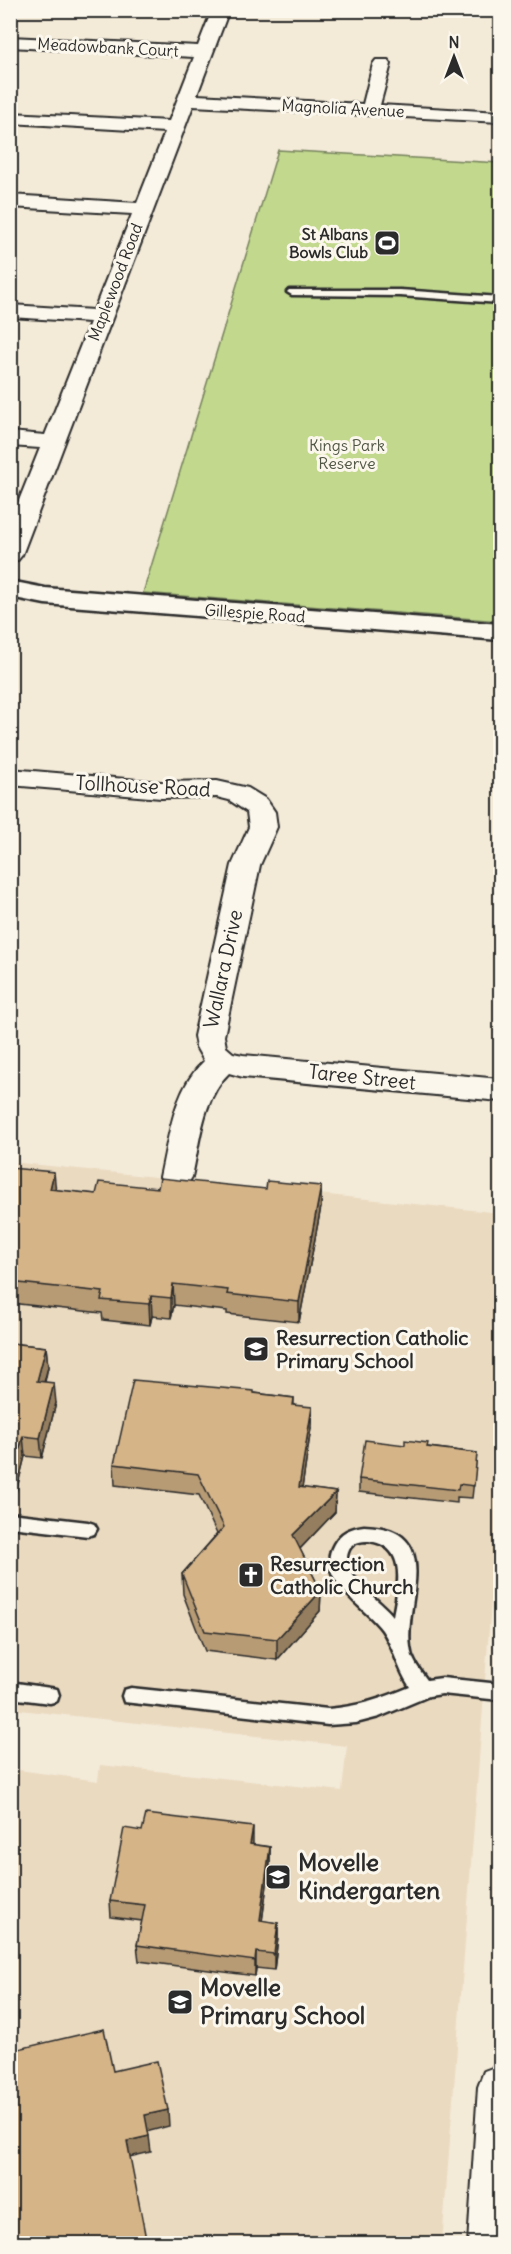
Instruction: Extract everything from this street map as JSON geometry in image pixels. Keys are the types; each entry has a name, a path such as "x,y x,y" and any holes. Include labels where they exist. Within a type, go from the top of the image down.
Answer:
{"street":[{"name":"Maplewood Road","path":"10,555 221,10"},
{"name":"Meadowbank Court","path":"10,42 205,52"},
{"path":"370,110 382,64"},
{"name":"Magnolia Avenue","path":"186,100 501,117"},
{"path":"10,118 175,127"},
{"path":"10,201 144,209"},
{"path":"10,311 102,317"},
{"path":"10,439 54,442"},
{"name":"Gillespie Road","path":"10,589 45,596 501,632"},
{"name":"Tollhouse Road","path":"10,777 161,790 227,790 256,805 263,819"},
{"name":"Wallara Drive","path":"223,1061 213,1053 208,1036 246,865 263,827 263,819"},
{"path":"177,1177 194,1100 205,1078 223,1061"},
{"name":"Taree Street","path":"223,1061 243,1066 501,1090"},
{"path":"491,2244 501,2087"}],"lane":[{"path":"292,292 389,293 501,300"},
{"path":"10,1520 88,1529"},
{"path":"400,1641 379,1612 354,1592 343,1576 339,1564 340,1550 346,1540 357,1534 375,1534 393,1540 403,1551 407,1565 400,1641 404,1660 423,1689"},
{"path":"131,1696 328,1717 356,1715 380,1709 423,1689 442,1686 501,1692"},
{"path":"10,1690 50,1695"}],"shaded area":[{"path":"11,1162 500,1213 500,1484 442,2243 11,2243 11,1769 98,1781 100,1765 342,1791 347,1746 11,1709"}],"green space":[{"name":"Kings Park Reserve","path":"278,150 500,163 500,621 143,593"}],"building":[{"path":"10,1168 54,1172 50,1189 96,1194 99,1182 158,1188 160,1178 266,1189 267,1181 321,1186 299,1302 227,1294 228,1290 173,1284 171,1298 151,1296 149,1304 101,1300 103,1292 10,1282 13,1265 10,1265"},
{"path":"10,1343 46,1347 37,1381 54,1383 40,1438 23,1436 13,1473 10,1472"},
{"path":"133,1380 254,1391 254,1393 294,1398 293,1405 312,1407 299,1487 336,1492 293,1535 321,1591 277,1639 205,1631 182,1574 224,1527 198,1474 114,1464"},
{"path":"365,1440 405,1445 405,1440 428,1443 427,1447 477,1453 474,1486 459,1484 458,1490 359,1479"},
{"path":"146,1814 253,1827 250,1844 270,1847 260,1920 278,1923 274,1954 256,1952 255,1961 137,1945 145,1905 110,1901 124,1828 142,1831"},
{"path":"104,2029 113,2071 157,2061 168,2110 145,2115 149,2136 127,2141 147,2244 10,2244 10,2051"}],"place":[{"name":"St Albans Bowls Club","path":"387,243"},
{"name":"Resurrection Catholic Primary School","path":"256,1349"},
{"name":"Resurrection Catholic Church","path":"251,1575"},
{"name":"Movelle Kindergarten","path":"278,1877"},
{"name":"Movelle Primary School","path":"180,2002"}]}
